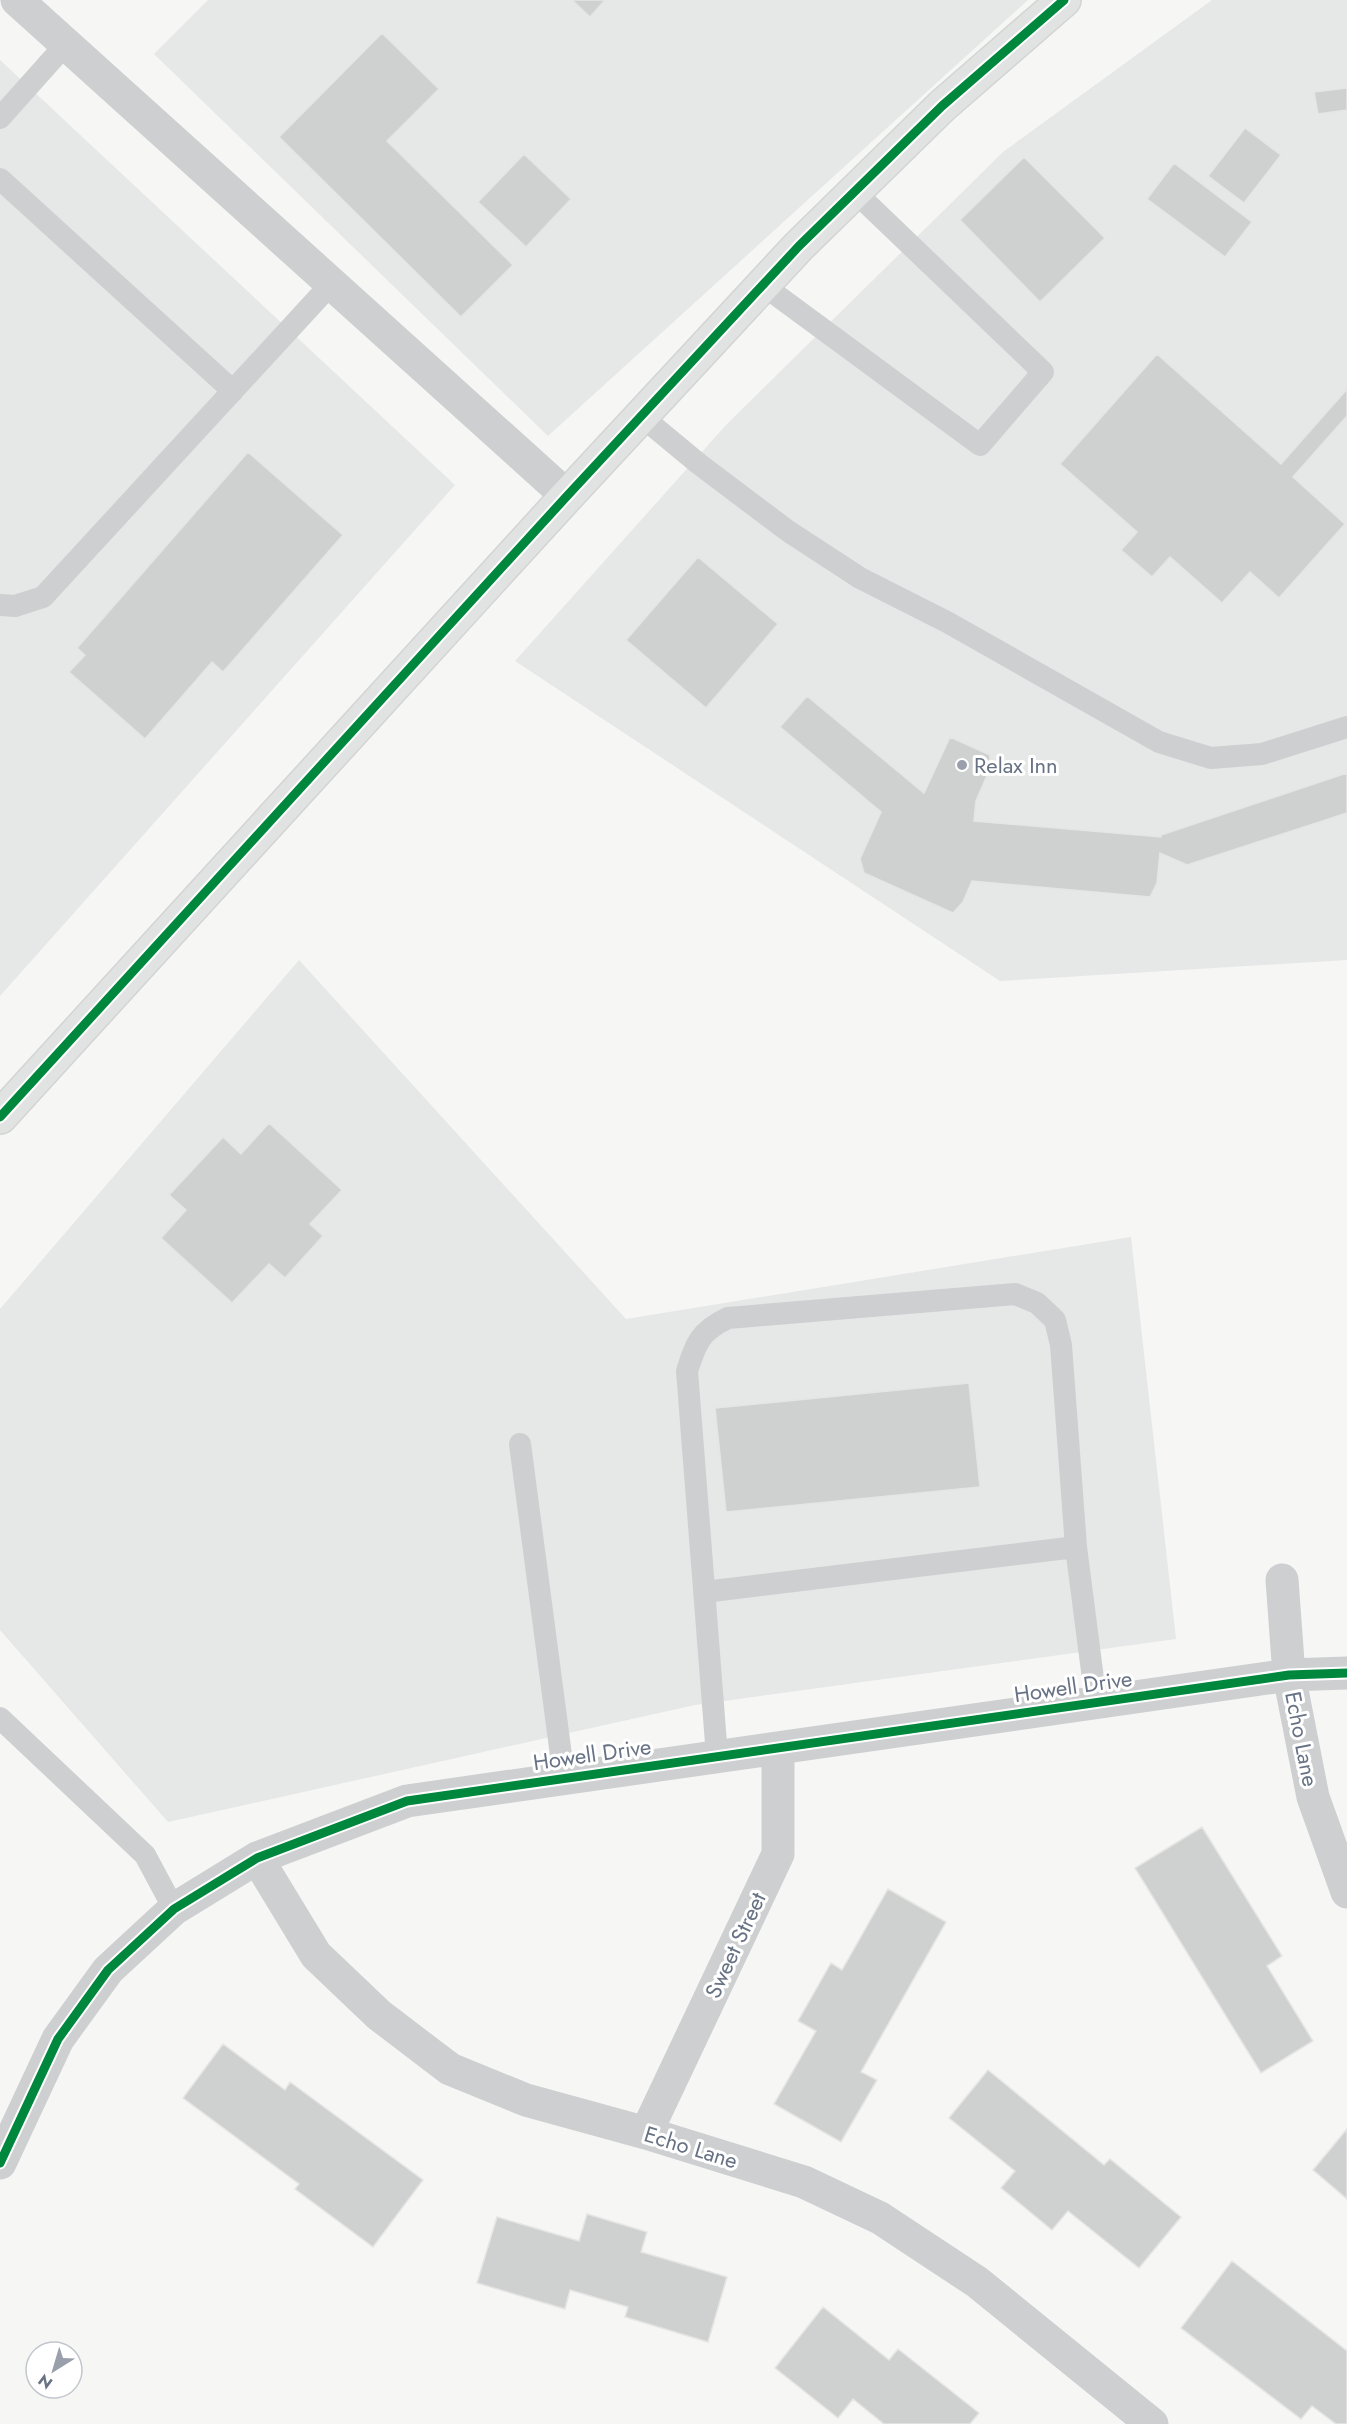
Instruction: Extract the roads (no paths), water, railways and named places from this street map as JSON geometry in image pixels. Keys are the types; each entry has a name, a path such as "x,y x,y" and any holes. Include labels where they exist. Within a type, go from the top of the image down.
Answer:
{"main road":[{"path":"0,1117 567,496 763,285 854,191 942,106 1064,0"}],"street":[{"path":"16,0 567,496"},
{"name":"Echo Lane","path":"1282,1580 1289,1675 1313,1797 1347,1892"},
{"name":"Howell Drive","path":"0,2163 58,2039 108,1970 174,1909 257,1858 407,1801 1289,1675 1347,1672"},
{"name":"Sweet Street","path":"646,2133 778,1854 778,1748"},
{"name":"Echo Lane","path":"257,1858 316,1955 379,2015 450,2069 526,2100 646,2133 804,2182 880,2218 977,2282 1152,2424"}],"lane":[{"path":"0,118 66,44"},
{"path":"0,179 233,391"},
{"path":"763,285 980,445 1044,372 854,191"},
{"path":"0,605 15,606 43,597 331,284"},
{"path":"641,416 699,464 788,531 860,578 947,622 1160,742 1211,758 1252,755 1262,754 1347,727"},
{"path":"717,1756 687,1371 697,1341 712,1325 728,1318 1015,1294 1037,1303 1055,1320 1061,1345 1076,1547 1096,1702"},
{"path":"520,1444 564,1778"},
{"path":"704,1592 1076,1547"},
{"path":"0,1718 145,1855 174,1909"}],"place":[{"name":"Relax Inn","path":"962,765"}]}
